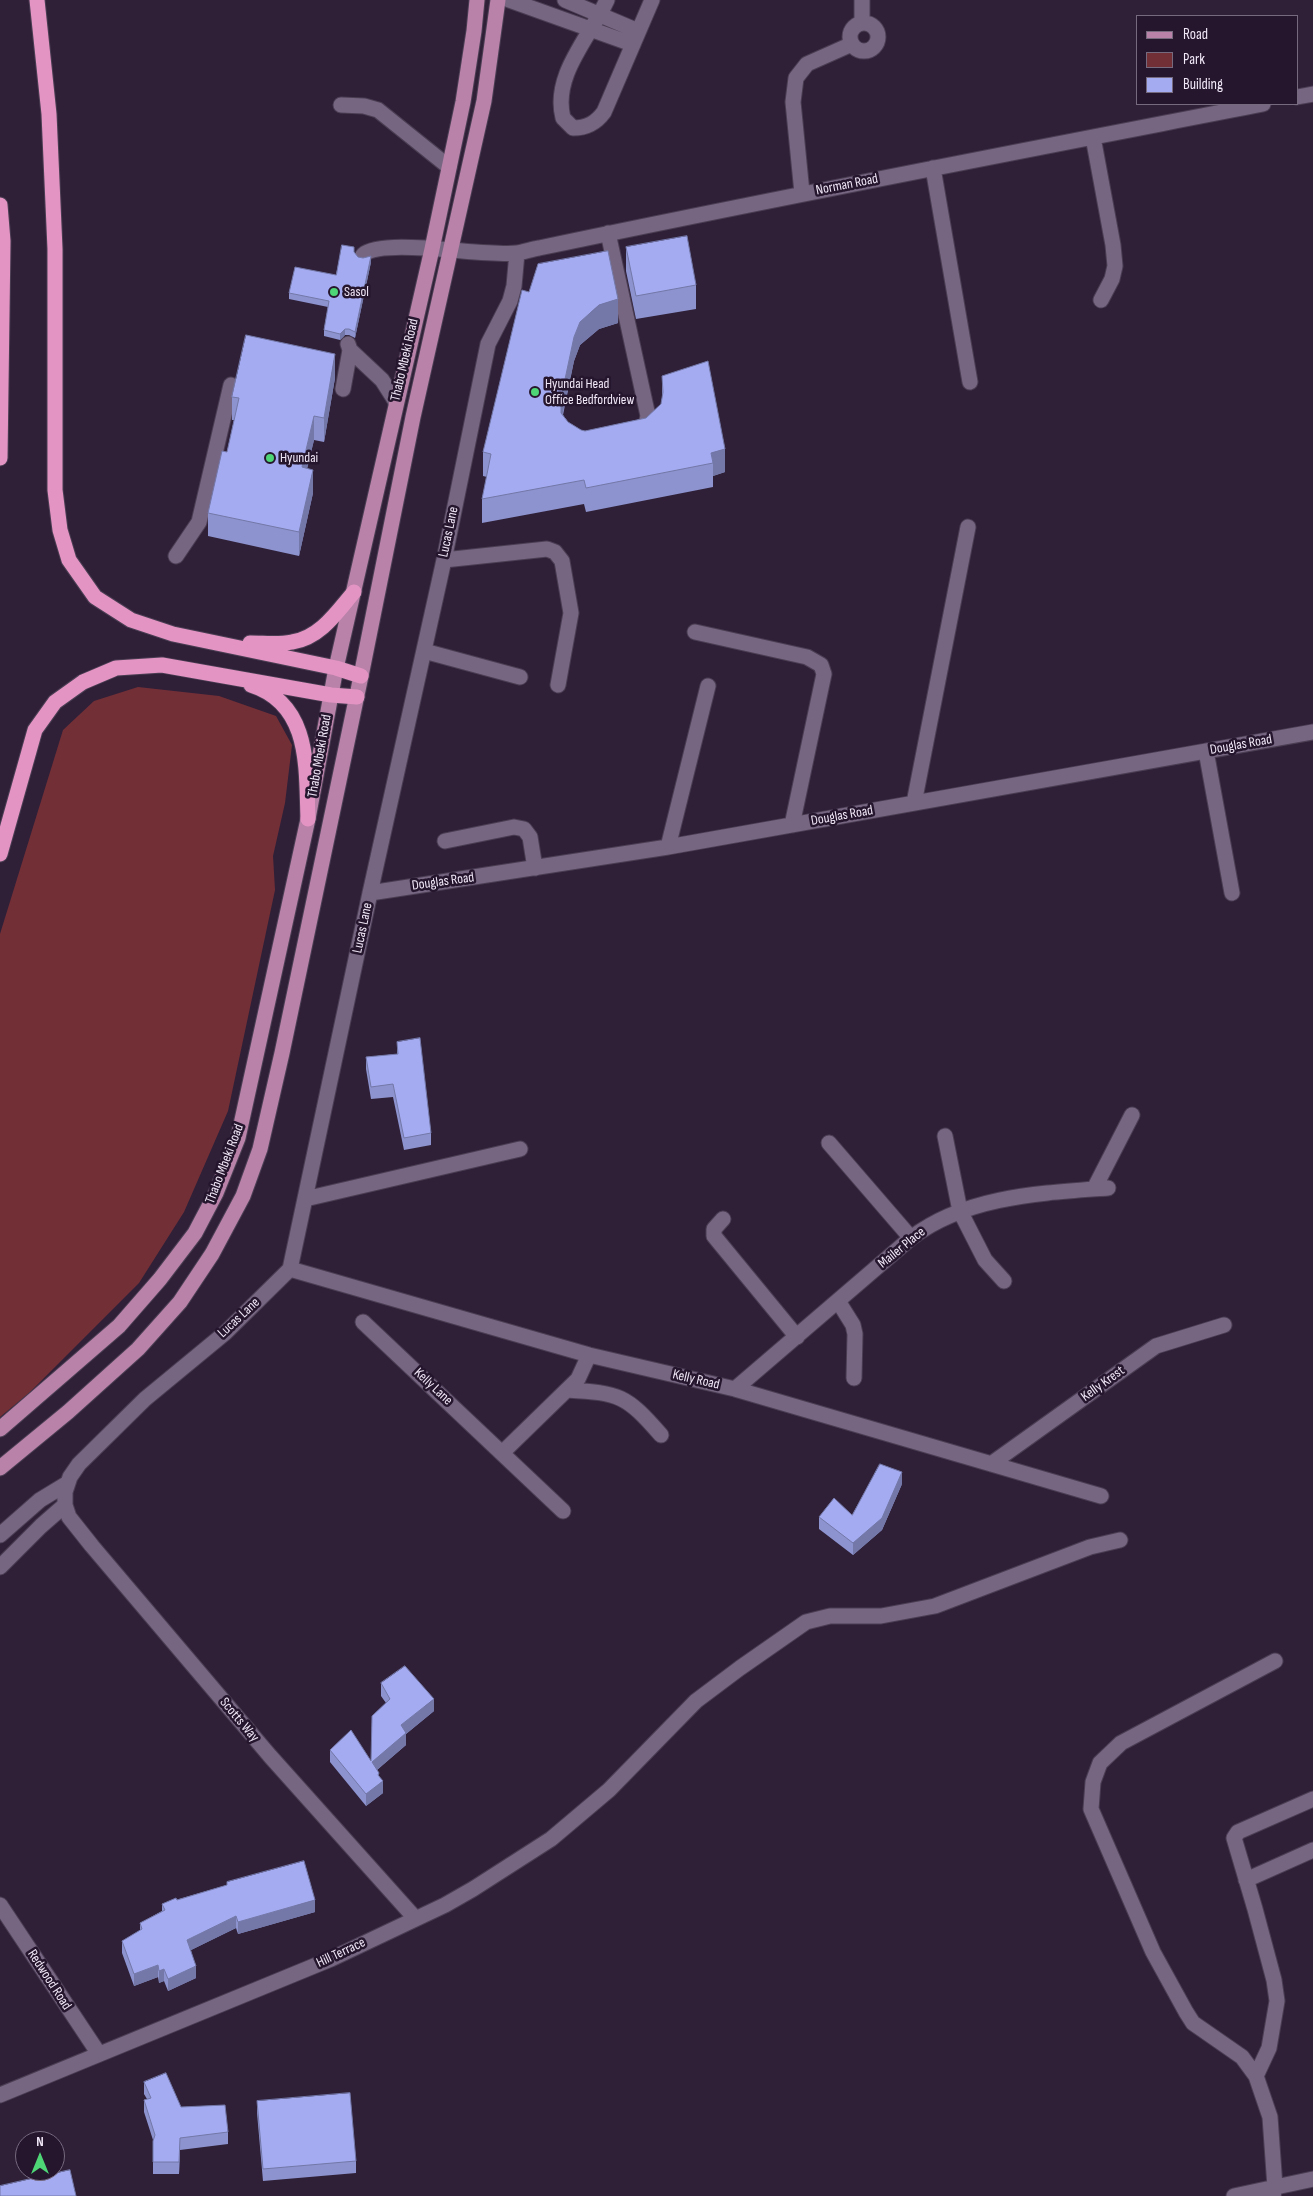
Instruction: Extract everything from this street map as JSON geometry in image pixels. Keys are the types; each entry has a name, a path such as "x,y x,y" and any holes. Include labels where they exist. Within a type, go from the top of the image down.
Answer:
{"highway":[{"path":"37,0 49,114 55,240 55,490 60,530 69,560 95,597 131,620 173,634 336,668 361,676"},
{"path":"0,205 3,241 0,458"},
{"path":"223,644 293,642 305,638 327,624 354,592"},
{"path":"0,854 35,730 55,702 83,682 116,668 162,665 357,697"},
{"path":"210,673 263,690 286,706 299,731 305,754 308,819"}],"main road":[{"name":"Thabo Mbeki Road","path":"0,1429 119,1326 160,1279 195,1233 216,1193 238,1138 308,819 336,668 432,249 469,69 477,0"},
{"name":"Thabo Mbeki Road","path":"0,1468 68,1412 138,1348 180,1302 212,1254 243,1196 260,1150 357,697 413,417 489,74 498,0"}],"street":[{"path":"509,0 591,30 635,38"},
{"path":"565,0 599,16 635,38"},
{"path":"607,0 591,30 579,47 563,87 561,112 566,124 573,128 589,125 599,119 652,0"},
{"path":"862,0 862,23"},
{"path":"862,23 868,24 877,32 878,38 876,44 866,51 860,50 852,44 850,36 851,30 862,23"},
{"path":"802,193 793,102 796,78 807,64 852,44"},
{"path":"1298,97 1313,94"},
{"path":"341,105 364,106 378,110 449,168"},
{"name":"Norman Road","path":"363,255 368,250 380,247 517,253 802,193 1258,105"},
{"path":"1092,137 1113,245 1115,266 1112,279 1101,300"},
{"path":"933,168 970,382"},
{"path":"608,233 648,416 644,432 623,438"},
{"name":"Lucas Lane","path":"67,1511 68,1483 78,1464 145,1399 225,1333 290,1269 370,893 444,560 488,344 510,301 514,286 517,253"},
{"path":"343,389 349,346 382,380 396,402"},
{"path":"176,556 199,522 231,384"},
{"path":"914,803 968,527"},
{"path":"444,560 547,549 555,552 562,562 571,613 558,685"},
{"path":"694,632 807,657 821,665 824,674 792,825"},
{"path":"424,651 520,677"},
{"path":"668,847 708,686"},
{"name":"Douglas Road","path":"370,893 668,847 1313,732"},
{"path":"1206,751 1232,893"},
{"path":"445,841 514,827 524,829 530,837 536,868"},
{"name":"Mailer Place","path":"735,1389 911,1238 936,1222 960,1211 1006,1199 1057,1192 1101,1189 1132,1115"},
{"path":"945,1136 960,1211 971,1236 985,1260 1004,1281"},
{"path":"829,1143 911,1238"},
{"path":"305,1199 520,1149"},
{"path":"723,1219 714,1229 714,1236 797,1337"},
{"name":"Kelly Road","path":"290,1269 589,1355 735,1389 1101,1496"},
{"path":"838,1301 853,1324 855,1334 854,1378"},
{"name":"Kelly Lane","path":"363,1322 563,1511"},
{"name":"Kelly Krest","path":"991,1464 1156,1346 1224,1325"},
{"path":"502,1453 578,1379 589,1355"},
{"path":"567,1390 597,1392 623,1399 639,1410 661,1436"},
{"path":"0,1535 40,1500 68,1483"},
{"path":"0,1567 41,1526 67,1511"},
{"name":"Scotts Way","path":"67,1511 270,1756 415,1918"},
{"name":"Hill Terrace","path":"0,2095 331,1959 445,1905 473,1889 551,1839 609,1790 696,1702 740,1668 806,1622 830,1616 881,1616 935,1606 1090,1547 1120,1540"},
{"path":"1274,2192 1270,2117 1256,2076 1242,2057 1193,2023 1186,2012 1153,1952 1090,1809 1093,1782 1100,1763 1121,1743 1275,1661"},
{"path":"1256,2076 1271,2039 1277,2001 1274,1980 1233,1841 1238,1832 1313,1799"},
{"path":"1246,1880 1313,1850"},
{"name":"Redwood Road","path":"0,1905 99,2054"},
{"path":"1234,2196 1274,2192 1313,2179"}],"green space":[{"path":"138,687 219,696 276,716 292,745 285,803 273,856 275,890 228,1111 184,1212 139,1283 29,1393 0,1417 0,934 63,730 94,701"}],"building":[{"path":"687,236 696,285 636,296 626,247"},
{"path":"342,245 354,247 354,252 358,257 371,256 355,332 345,329 340,334 324,330 329,301 289,293 295,267 336,275"},
{"name":"Hyundai Head Office Bedfordview","path":"608,251 618,299 599,305 580,322 574,337 561,398 561,413 568,422 585,431 646,418 661,404 663,392 662,376 708,361 725,449 711,453 713,463 586,488 584,480 482,499 491,454 483,452 522,290 529,292 538,264"},
{"name":"Hyundai","path":"246,335 335,354 324,418 314,416 302,467 313,470 299,532 208,513 222,451 227,452 239,398 232,397"},
{"path":"420,1038 431,1133 404,1138 393,1084 371,1087 366,1057 398,1054 397,1042"},
{"path":"880,1464 902,1472 882,1518 853,1543 819,1517 834,1498 852,1515"},
{"path":"405,1666 434,1699 401,1725 406,1733 372,1762 383,1781 366,1794 330,1750 351,1730 371,1761 372,1716 390,1699 381,1683"},
{"path":"304,1861 315,1900 238,1922 236,1916 187,1940 196,1966 168,1979 164,1969 159,1971 158,1965 134,1974 122,1941 142,1929 140,1923 165,1910 162,1904 176,1898 177,1900 227,1885 227,1882"},
{"path":"166,2073 181,2107 225,2105 228,2132 180,2138 179,2162 153,2162 153,2141 155,2135 144,2100 151,2098 144,2082"},
{"path":"350,2093 356,2161 263,2169 257,2101"},
{"path":"70,2170 76,2196 0,2196 0,2186 22,2181 65,2181 65,2171"}],"place":[{"name":"Sasol","path":"334,292"},
{"name":"Hyundai Head Office Bedfordview","path":"535,392"},
{"name":"Hyundai","path":"270,458"}]}
